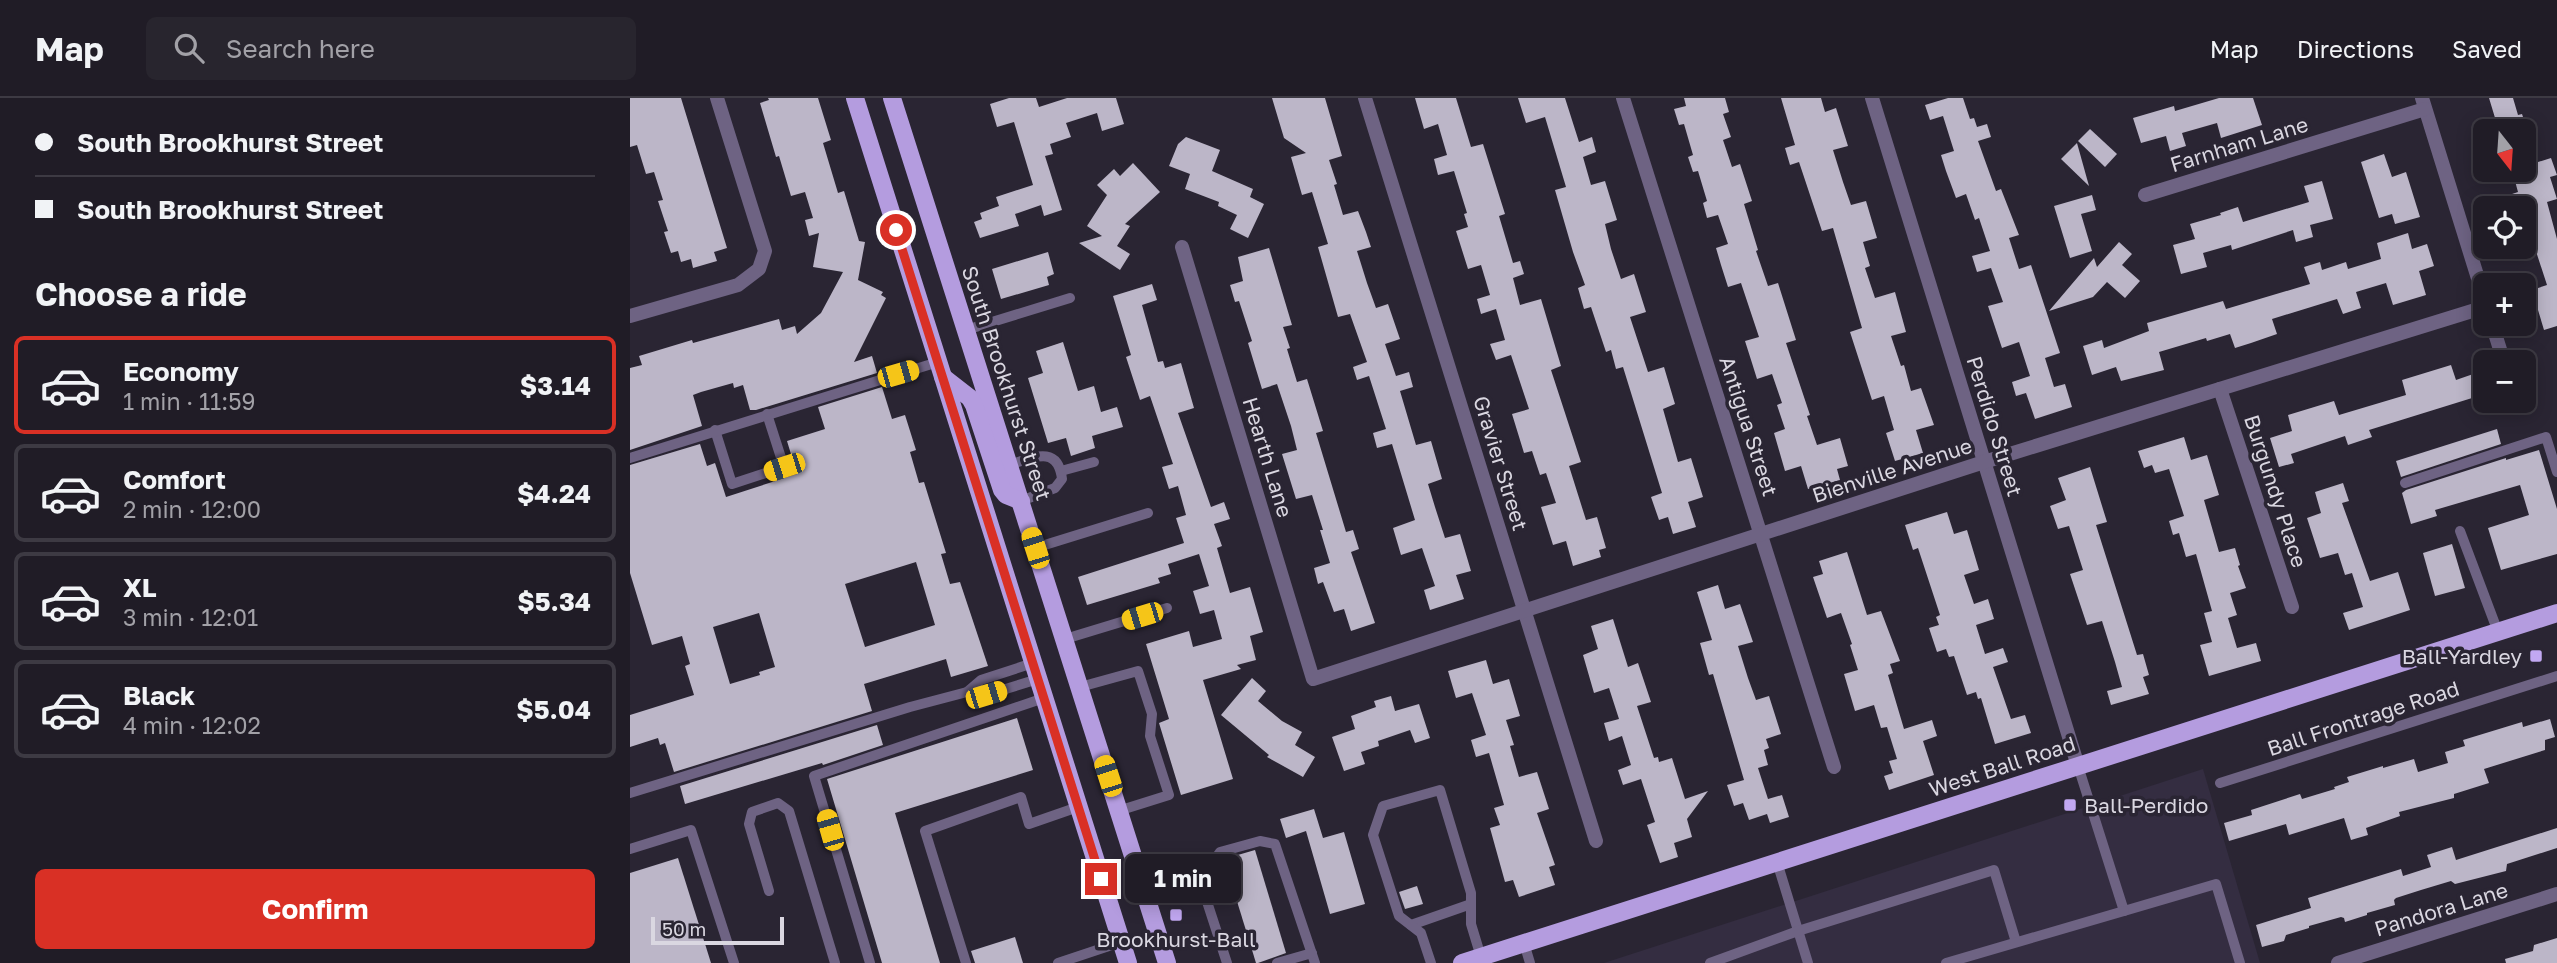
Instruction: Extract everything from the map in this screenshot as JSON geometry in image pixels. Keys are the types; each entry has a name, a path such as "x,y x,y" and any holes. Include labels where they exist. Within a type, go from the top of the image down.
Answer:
{"main road":[{"path":"855,98 1128,963"},
{"path":"881,98 915,206 930,218"},
{"name":"South Brookhurst Street","path":"892,98 1167,963"},
{"path":"941,370 974,405 1002,490 1006,495 1021,501"},
{"name":"West Ball Road","path":"1462,963 2557,613"}],"street":[{"path":"630,316 738,285 759,269 765,251 717,98"},
{"name":"Gravier Street","path":"1366,98 1597,841"},
{"name":"Antigua Street","path":"1623,98 1834,766"},
{"name":"Perdido Street","path":"1872,98 2078,766"},
{"path":"2424,103 2476,273"},
{"name":"Farnham Lane","path":"2145,195 2424,103"},
{"name":"Hearth Lane","path":"1182,247 1313,679"},
{"name":"Bienville Avenue","path":"1313,679 1984,462 2473,311"},
{"name":"Burgundy Place","path":"2220,389 2292,607"},
{"name":"Pandora Lane","path":"2339,963 2557,894"}],"lane":[{"path":"966,330 1070,298"},
{"path":"630,458 767,414 941,370"},
{"path":"715,430 732,484 784,467 767,414"},
{"path":"2405,483 2546,438 2557,472"},
{"path":"1009,465 1044,455 1057,462 1061,471 1062,479 1055,488 1021,501"},
{"path":"1061,471 1094,462"},
{"path":"1035,548 1148,513"},
{"path":"2460,531 2498,632"},
{"path":"1065,639 1167,608"},
{"path":"630,793 792,741 967,692 982,680 1036,671"},
{"path":"967,692 986,695 1036,671"},
{"path":"1080,687 1138,671 1152,715 1150,736 1169,795 1118,811"},
{"name":"Ball Frontrage Road","path":"2220,783 2557,676"},
{"path":"870,963 814,776 1044,698"},
{"path":"2078,766 2124,911"},
{"path":"1432,963 1421,933 1399,916 1373,835 1382,806 1440,790 1471,893 1471,924 1481,957"},
{"path":"966,963 925,831 1021,797 1029,824 1078,807"},
{"path":"769,891 748,824 752,812 778,803 789,811 835,963"},
{"path":"630,849 691,830 734,963"},
{"path":"1142,884 1213,862 1220,852 1260,841 1275,844 1313,958 1277,963"},
{"path":"1777,862 1808,963"},
{"path":"1196,868 1227,963"},
{"path":"1710,963 1798,931 1994,870 2016,942"},
{"path":"1946,963 2216,884 2241,963"},
{"path":"1411,925 1471,904"},
{"path":"1058,963 1121,942"},
{"path":"1524,943 1530,963"}],"shaded area":[{"path":"2203,769 2260,963 1604,963"}],"building":[{"path":"630,98 681,98 727,248 714,252 717,261 693,268 691,259 681,262 678,251 671,253 664,232 668,231 658,201 663,200 654,172 646,174 637,145 630,147"},
{"path":"768,98 818,98 831,140 823,143 838,193 844,191 859,241 865,242 858,280 883,292 881,295 886,298 854,362 872,356 877,373 756,410 750,410 743,385 734,388 733,383 701,392 693,395 702,426 630,450 630,368 642,365 639,356 779,319 782,330 795,326 797,334 821,313 843,272 813,267 819,233 809,236 805,220 813,218 805,192 791,196 779,156 776,157 760,103 769,100"},
{"path":"1009,98 1036,98 1039,107 1067,98 1116,98 1124,124 1102,131 1097,113 1066,123 1071,137 1050,144 1053,154 1045,156 1062,210 1044,216 1041,205 1015,214 1019,226 980,238 974,222 982,219 980,213 999,206 996,197 1033,185 1014,122 997,127 990,104"},
{"path":"1272,98 1325,98 1342,156 1329,160 1337,184 1334,185 1343,215 1358,211 1371,247 1357,251 1367,283 1376,308 1388,304 1400,339 1385,344 1396,376 1409,372 1413,387 1400,391 1416,445 1431,441 1442,479 1428,484 1445,538 1460,534 1471,571 1456,575 1464,599 1430,610 1424,590 1435,586 1422,548 1401,555 1393,528 1415,520 1392,444 1377,448 1373,433 1386,429 1369,376 1357,380 1353,367 1367,362 1350,314 1338,317 1318,247 1328,244 1312,192 1302,195 1291,157 1306,153 1284,138"},
{"path":"1415,98 1456,98 1471,147 1483,144 1505,214 1499,216 1513,263 1520,261 1524,274 1513,278 1520,305 1541,299 1561,366 1551,370 1581,462 1569,466 1586,520 1597,517 1606,548 1599,550 1601,557 1573,566 1566,541 1553,545 1541,507 1556,503 1546,473 1540,475 1532,451 1524,453 1512,414 1529,409 1511,355 1496,360 1490,344 1505,340 1496,309 1481,314 1477,299 1490,295 1481,265 1468,269 1456,231 1468,227 1464,214 1467,213 1454,171 1438,175 1434,159 1447,155 1438,124 1424,129"},
{"path":"1518,98 1565,98 1579,142 1592,137 1596,152 1583,157 1591,185 1605,181 1617,220 1605,224 1611,249 1621,279 1634,274 1646,312 1630,317 1648,372 1664,367 1675,404 1663,409 1678,462 1691,458 1703,497 1688,502 1696,527 1673,534 1668,517 1659,520 1651,497 1662,493 1623,367 1616,369 1611,350 1606,352 1591,307 1584,309 1578,288 1585,285 1555,190 1566,187 1545,117 1526,123"},
{"path":"1684,98 1725,98 1729,112 1723,114 1731,137 1723,140 1732,167 1740,164 1752,201 1744,204 1758,250 1756,251 1768,286 1778,283 1796,340 1786,343 1817,445 1840,438 1848,466 1837,469 1840,480 1808,489 1801,466 1785,471 1774,433 1785,429 1777,405 1782,403 1772,374 1757,379 1745,341 1759,337 1741,283 1728,287 1721,265 1716,248 1728,244 1718,215 1707,218 1703,203 1707,201 1698,171 1693,172 1688,157 1693,155 1684,124 1679,125 1674,109 1686,106"},
{"path":"1781,98 1821,98 1825,112 1836,108 1848,146 1833,150 1843,182 1851,205 1866,201 1877,238 1863,242 1870,266 1865,268 1875,298 1895,292 1906,332 1891,336 1901,366 1904,365 1911,391 1921,388 1934,425 1916,430 1923,453 1895,461 1886,433 1894,430 1884,396 1872,400 1850,332 1862,328 1833,228 1822,231 1799,162 1790,165 1785,148 1795,145"},
{"path":"1948,98 1963,98 1970,119 1974,118 1977,127 1987,124 1991,137 1978,141 1996,191 2001,189 2019,235 2009,238 2019,269 2031,265 2060,353 2045,358 2054,387 2065,384 2072,407 2035,419 2026,393 2016,396 2012,382 2030,376 2019,342 2002,348 1988,306 2003,302 1991,268 1977,272 1972,256 1990,251 1979,218 1975,220 1966,194 1956,198 1946,171 1941,155 1954,151 1943,116 1930,120 1925,105"},
{"path":"2219,98 2253,98 2262,125 2221,138 2217,123 2182,133 2186,146 2170,151 2166,136 2141,143 2133,118 2174,106 2175,111"},
{"path":"2489,98 2513,98 2518,115 2522,114 2524,119 2495,119"},
{"path":"2090,129 2117,154 2105,167 2078,141"},
{"path":"1186,137 1220,150 1212,171 1253,189 1250,197 1264,204 1248,238 1230,229 1237,215 1218,206 1219,202 1185,189 1190,174 1169,166 1178,144"},
{"path":"2077,143 2089,186 2061,159"},
{"path":"2384,154 2392,177 2406,172 2420,217 2395,224 2392,214 2379,218 2361,162"},
{"path":"2536,156 2538,162 2551,158 2557,175 2550,177 2557,199 2547,202 2557,239 2557,326 2544,330 2536,303 2536,289 2547,285 2536,251 2536,196 2506,196 2518,192 2515,182 2536,182"},
{"path":"1133,163 1160,192 1125,224 1130,226 1117,246 1130,254 1120,270 1079,243 1102,236 1087,226 1107,195 1097,185 1114,169 1120,176"},
{"path":"2322,181 2333,219 2310,225 2313,237 2296,242 2293,230 2232,250 2231,245 2203,253 2207,267 2181,274 2173,245 2195,239 2190,224 2238,207 2243,222 2309,202 2304,186"},
{"path":"2092,195 2096,210 2081,214 2092,251 2070,258 2054,206"},
{"path":"2408,233 2412,249 2427,244 2434,266 2419,271 2426,295 2393,305 2386,283 2356,292 2361,308 2343,314 2337,299 2272,319 2277,334 2251,343 2235,348 2230,334 2207,341 2206,338 2159,352 2164,370 2121,381 2116,367 2092,375 2083,346 2102,340 2104,348 2149,331 2147,323 2223,301 2226,309 2310,284 2304,267 2320,262 2322,270 2346,262 2348,269 2381,259 2377,243"},
{"path":"2119,242 2132,254 2122,265 2140,281 2125,298 2107,282 2093,297 2049,311 2094,258 2097,267"},
{"path":"1269,248 1292,325 1283,327 1290,348 1287,349 1297,382 1307,379 1323,431 1316,433 1346,532 1353,530 1359,549 1351,552 1375,623 1351,631 1344,609 1334,612 1323,582 1318,584 1314,568 1330,563 1320,530 1323,530 1312,495 1296,499 1282,454 1297,450 1291,426 1277,384 1262,389 1248,343 1252,341 1239,301 1235,302 1230,285 1243,281 1238,257"},
{"path":"1048,252 1054,274 1047,277 1049,285 1001,299 992,269"},
{"path":"1152,284 1157,300 1142,305 1158,362 1163,361 1165,368 1181,363 1194,408 1178,413 1211,507 1224,502 1230,519 1214,524 1222,546 1217,548 1230,593 1250,587 1263,632 1250,636 1256,660 1237,665 1241,669 1203,680 1233,779 1181,795 1159,723 1169,719 1146,644 1189,631 1193,647 1222,639 1214,610 1200,614 1193,591 1209,586 1199,554 1168,564 1171,574 1158,578 1160,583 1087,605 1078,577 1184,543 1176,518 1186,515 1178,486 1169,489 1162,467 1173,464 1150,396 1140,400 1126,357 1131,355 1113,296"},
{"path":"1063,342 1078,391 1094,386 1101,412 1117,407 1123,427 1092,436 1095,448 1071,456 1066,438 1048,443 1028,378 1043,373 1036,351"},
{"path":"2451,365 2456,380 2473,374 2473,398 2369,430 2372,437 2348,445 2345,436 2291,454 2294,463 2279,467 2270,438 2292,431 2288,415 2334,401 2339,415 2406,395 2402,380"},
{"path":"882,387 892,419 905,415 916,450 910,452 919,483 924,482 946,553 941,554 950,584 960,582 988,666 951,677 946,659 864,684 872,711 674,772 665,743 660,745 658,738 630,747 630,715 694,695 685,666 690,664 682,636 652,645 630,573 630,465 700,444 707,466 715,463 726,497 797,474 787,441 825,429 818,407","holes":["916,562 935,625 865,647 845,584","759,613 775,667 759,672 760,675 730,684 713,627"]},
{"path":"2497,429 2501,444 2401,477 2396,461"},
{"path":"2184,437 2191,460 2207,455 2219,495 2204,500 2219,552 2235,548 2246,588 2230,593 2237,615 2228,618 2237,648 2256,643 2261,661 2209,676 2200,645 2212,642 2204,613 2212,611 2196,554 2186,557 2179,533 2173,535 2169,521 2184,516 2169,469 2155,473 2152,465 2144,468 2138,451"},
{"path":"2539,450 2557,509 2557,554 2501,570 2488,528 2529,515 2520,485 2435,510 2437,516 2411,524 2402,493 2406,490"},
{"path":"2090,467 2107,522 2096,525 2137,655 2143,654 2149,675 2143,677 2149,694 2111,705 2107,691 2122,687 2115,662 2102,621 2087,625 2070,574 2083,570 2069,526 2058,529 2050,506 2066,500 2058,478"},
{"path":"2343,483 2349,501 2342,503 2370,581 2398,572 2410,610 2349,630 2343,613 2363,607 2352,573 2345,575 2338,553 2320,558 2307,518 2321,513 2315,492"},
{"path":"1947,512 1954,534 1967,530 1979,570 1964,575 1974,604 1988,599 1994,619 1976,625 1985,654 2003,648 2008,662 1993,667 2011,719 2025,715 2031,733 1995,744 1981,698 1978,699 1976,692 1967,695 1954,656 1949,657 1946,649 1937,652 1929,628 1939,625 1936,617 1940,615 1918,548 1913,550 1905,525"},
{"path":"2452,544 2465,588 2435,596 2423,553"},
{"path":"1847,552 1867,615 1881,611 1900,661 1890,664 1893,673 1888,675 1904,729 1932,720 1937,736 1923,741 1934,775 1889,790 1884,776 1893,773 1889,761 1897,759 1887,727 1881,728 1874,705 1855,711 1844,674 1858,670 1850,645 1852,644 1841,613 1827,618 1813,577 1823,574 1819,561"},
{"path":"1718,585 1725,609 1740,604 1753,642 1738,646 1748,678 1756,700 1769,696 1781,734 1766,739 1769,748 1764,750 1768,765 1758,768 1768,799 1782,795 1789,817 1770,823 1767,814 1749,820 1743,803 1734,806 1727,785 1744,780 1713,674 1709,675 1700,643 1712,640 1697,592"},
{"path":"1613,619 1628,667 1638,663 1651,702 1637,706 1654,758 1658,757 1659,762 1672,758 1685,799 1708,791 1687,819 1692,837 1674,843 1678,857 1660,863 1647,825 1655,822 1641,779 1623,785 1618,770 1631,765 1622,736 1609,741 1604,723 1619,719 1609,688 1594,693 1583,655 1598,649 1591,626"},
{"path":"1486,660 1493,684 1509,679 1520,716 1506,720 1514,745 1510,746 1519,777 1537,772 1549,809 1537,813 1555,865 1549,867 1555,885 1519,897 1513,880 1505,882 1490,828 1500,825 1494,808 1504,805 1489,753 1476,757 1471,740 1486,735 1472,693 1456,698 1448,671"},
{"path":"1252,678 1266,691 1258,701 1282,721 1302,732 1295,745 1315,757 1303,777 1267,757 1269,755 1221,715"},
{"path":"1391,696 1395,711 1419,704 1430,738 1415,743 1410,730 1378,741 1379,746 1361,752 1365,764 1344,771 1332,737 1355,729 1351,716 1376,707 1374,701"},
{"path":"1017,718 1033,770 895,813 940,963 882,963 827,779"},
{"path":"2550,719 2555,737 2545,740 2545,750 2484,769 2489,783 2454,794 2454,798 2399,812 2400,816 2366,828 2368,835 2351,840 2344,818 2289,835 2286,824 2229,841 2224,823 2252,815 2251,810 2300,794 2302,799 2335,789 2334,787 2349,782 2347,777 2383,766 2414,759 2418,772 2448,763 2445,752 2465,746 2463,740 2522,722 2523,727"},
{"path":"877,725 883,745 685,804 680,786"},
{"path":"1314,809 1323,838 1344,832 1365,904 1330,914 1306,831 1286,838 1280,819"},
{"path":"2557,828 2557,848 2507,864 2506,871 2455,884 2451,881 2421,890 2396,898 2395,905 2345,922 2341,917 2309,926 2286,935 2284,941 2262,947 2256,925 2311,908 2308,898 2401,869 2403,876 2431,867 2427,855 2452,847 2456,860"},
{"path":"1255,850 1286,953 1258,963 1224,859"},
{"path":"678,858 711,963 630,963 630,873"},
{"path":"1417,886 1423,904 1405,909 1399,892"},
{"path":"1015,937 1023,963 975,963 971,951"},
{"path":"2557,938 2557,963 2506,963 2505,959 2533,951 2534,945"}],"place":[{"name":"Ball-Yardley","path":"2536,656"},
{"name":"Ball-Perdido","path":"2070,805"},
{"name":"Brookhurst-Ball","path":"1176,915"}],"route":[{"path":"896,230 1101,879"}]}
